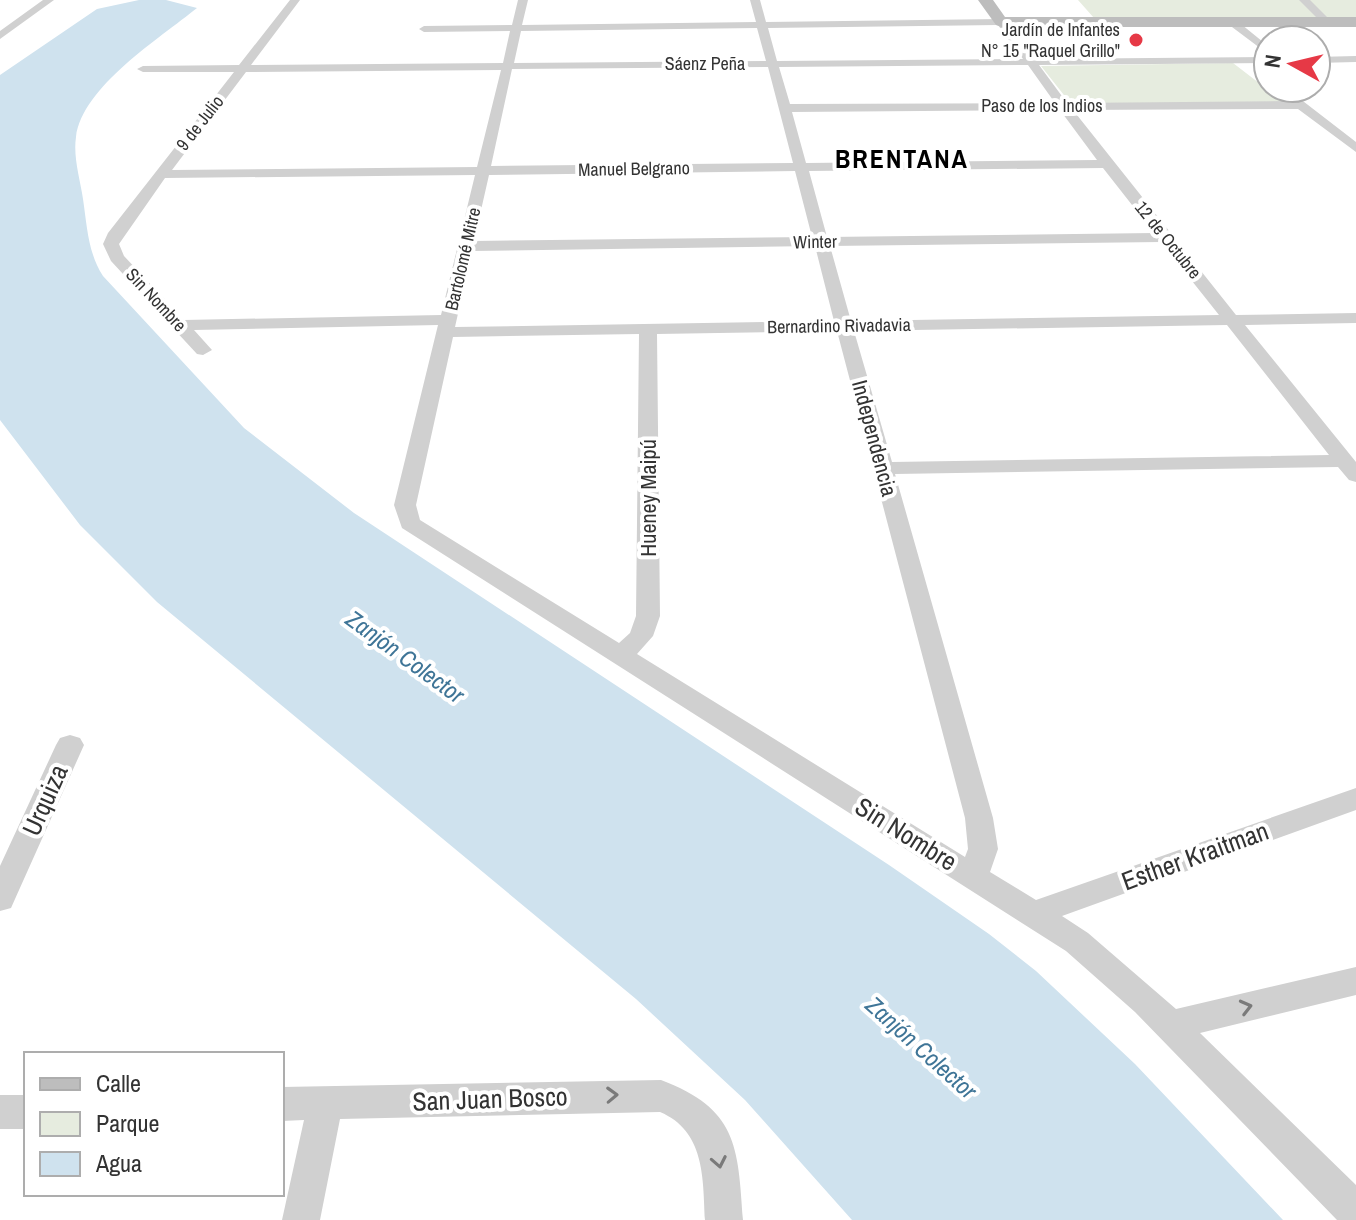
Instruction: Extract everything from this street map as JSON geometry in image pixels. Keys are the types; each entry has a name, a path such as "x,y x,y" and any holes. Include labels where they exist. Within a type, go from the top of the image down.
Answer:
{"main road":[{"name":"12 de Octubre","path":"985,0 1001,22"},
{"path":"1039,0 1041,22"},
{"path":"1001,22 1356,22"}],"street":[{"path":"0,36 49,0"},
{"name":"9 de Julio","path":"112,249 116,233 295,0"},
{"name":"Bartolomé Mitre","path":"407,519 405,505 523,0"},
{"name":"Independencia","path":"755,0 982,830 982,857 973,876"},
{"path":"1304,0 1323,18"},
{"path":"424,29 1001,22"},
{"name":"12 de Octubre","path":"1001,22 1107,164 1350,469"},
{"path":"1232,22 1252,38"},
{"path":"1332,60 1356,59"},
{"path":"1243,60 1252,67"},
{"name":"Sáenz Peña","path":"143,69 1252,60"},
{"path":"1300,105 1356,148"},
{"name":"Paso de los Indios","path":"784,108 1300,105"},
{"name":"Manuel Belgrano","path":"161,174 1107,164"},
{"name":"Winter","path":"466,246 1165,237"},
{"name":"Sin Nombre","path":"112,249 121,263 203,350"},
{"name":"Bernardino Rivadavia","path":"179,325 648,329 1356,318"},
{"name":"Hueney Maipú","path":"620,657 641,636 648,616 648,329"},
{"path":"883,468 1350,469"},
{"name":"Sin Nombre","path":"407,519 420,531 973,876 1101,960 1356,1212"},
{"name":"Urquiza","path":"0,899 70,745"},
{"name":"Esther Kraitman","path":"1033,914 1356,799"},
{"path":"1170,1025 1356,981"},
{"name":"San Juan Bosco","path":"284,1104 646,1095 679,1101 694,1110 714,1140 722,1177 724,1220"},
{"path":"301,1220 325,1103"},
{"path":"0,1112 24,1112"}],"green space":[{"path":"1078,0 1356,0 1356,19 1094,18"},
{"path":"1233,63 1252,78 1252,103 1071,104 1041,66"}],"water":[{"name":"Zanjón Colector","path":"139,0 166,0 197,8 107,82 81,118 75,152 91,249 103,276 244,428 354,513 989,934 1036,971 1135,1064 1283,1220 852,1220 745,1100 636,999 157,602 80,525 0,420 0,75 97,9"}],"place":[{"name":"Jardín de Infantes N° 15 \"Raquel Grillo\"","path":"1136,40"}],"district":[{"name":"BRENTANA","path":"902,159"}]}
